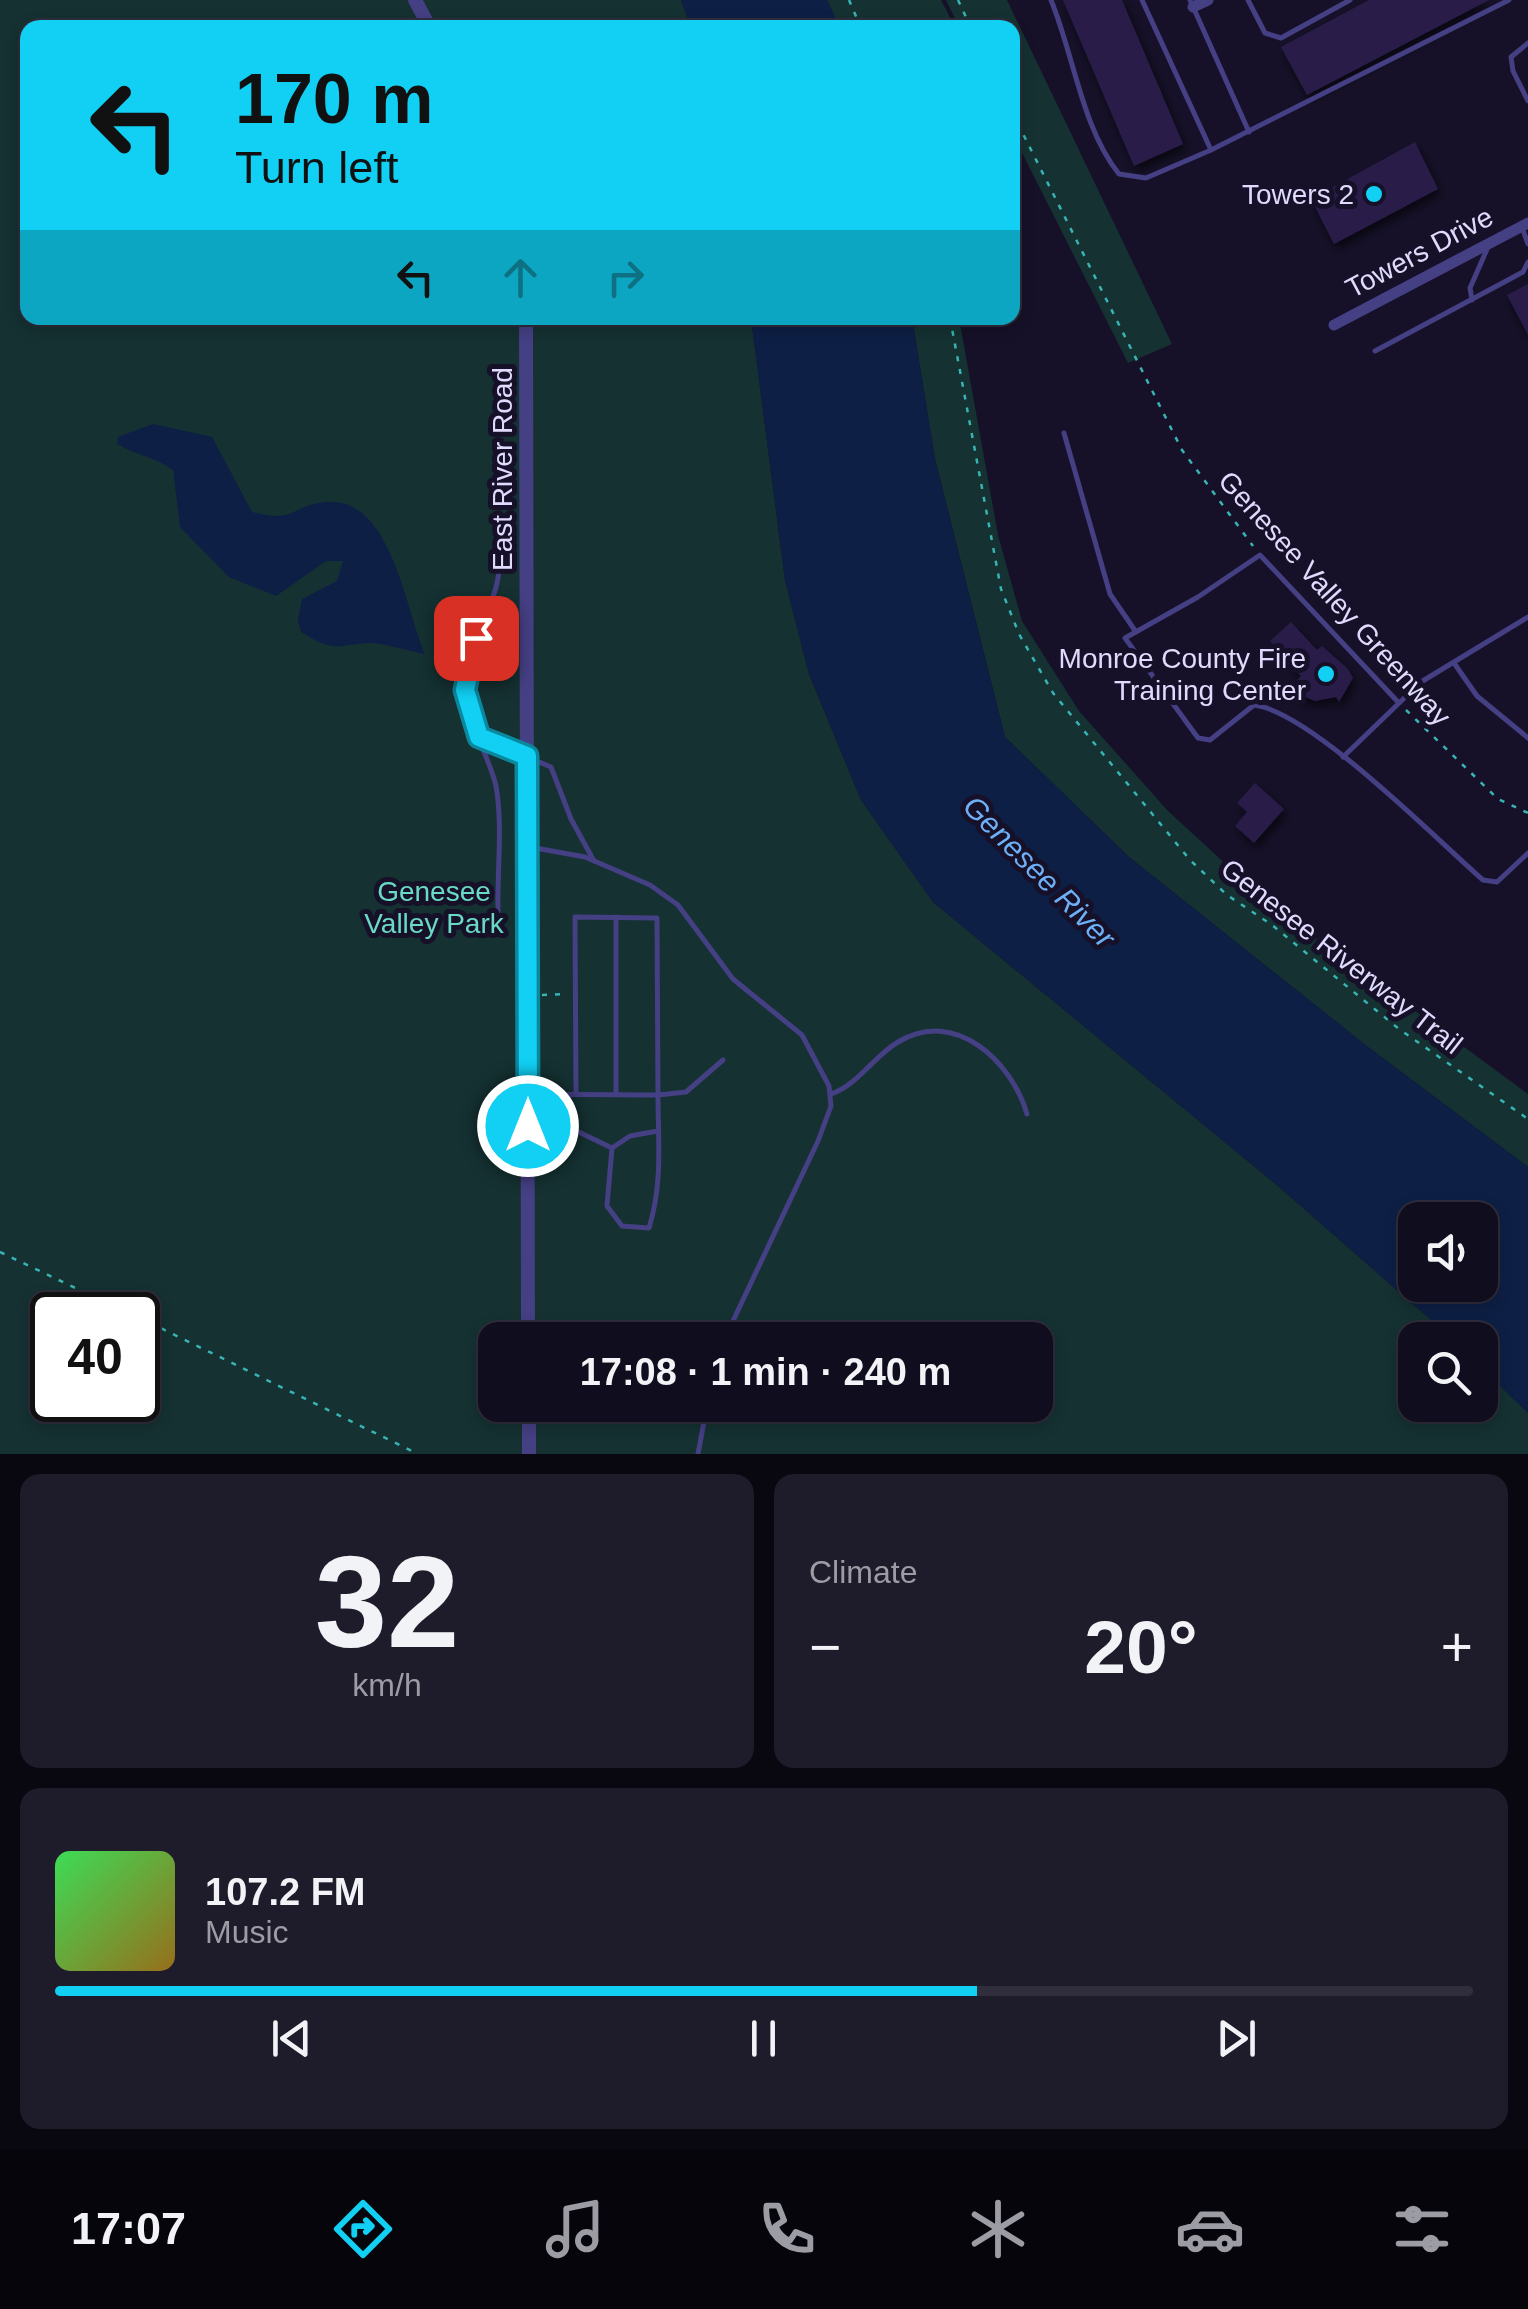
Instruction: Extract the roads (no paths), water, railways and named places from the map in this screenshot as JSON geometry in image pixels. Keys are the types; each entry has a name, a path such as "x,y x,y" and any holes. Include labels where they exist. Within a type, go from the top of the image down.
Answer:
{"street":[{"path":"1192,4 1208,0"},
{"name":"Towers Drive","path":"1334,326 1525,225"},
{"name":"East River Road","path":"526,325 528,1322"},
{"path":"529,1422 529,1454"}],"lane":[{"path":"1051,0 1078,74 1092,130 1118,174 1146,178 1212,150 1508,0"},
{"path":"1142,0 1212,150"},
{"path":"1262,0 1250,3 1265,33 1281,38 1350,0"},
{"path":"1192,4 1248,132"},
{"path":"1528,43 1511,57 1513,71 1528,101"},
{"path":"1525,225 1528,244"},
{"path":"1472,300 1470,288 1489,244"},
{"path":"1375,351 1523,272 1528,262"},
{"path":"1064,433 1110,594 1136,632 1124,638 1198,738 1210,740 1254,705 1272,707 1343,757 1483,880 1497,882 1528,853"},
{"path":"498,547 501,561 496,589 476,638 465,690 496,787 498,911"},
{"name":"Genesee Valley Greenway","path":"1136,632 1260,554 1398,702"},
{"path":"1343,757 1398,702 1453,662 1528,617"},
{"path":"1453,662 1478,696 1528,738"},
{"path":"479,737 552,767 571,819 594,861"},
{"path":"528,847 594,861 650,885 678,905 733,979 802,1036 832,1094 831,1106 804,1174 733,1322"},
{"path":"576,1096 575,917 657,918 657,1201 649,1228 622,1226 607,1206 612,1148"},
{"path":"616,918 616,1096"},
{"path":"832,1094 851,1084 900,1040 921,1033 941,1034 978,1044 997,1057 1018,1086 1027,1114"},
{"path":"528,1095 658,1096 686,1092 724,1060"},
{"path":"528,1126 564,1125 612,1148"},
{"path":"612,1148 630,1136 658,1130"},
{"path":"698,1454 703,1422"}],"water":[{"path":"681,0 827,0 836,20 688,20"},
{"name":"Genesee River","path":"752,325 913,325 935,459 1005,737 1129,857 1368,1047 1528,1167 1528,1413 1498,1384 1498,1322 1433,1322 1411,1302 1498,1302 1498,1202 1398,1202 1398,1291 1278,1186 933,902 861,800 809,674 785,580"},
{"path":"153,424 212,437 252,512 286,515 326,502 348,505 366,517 381,535 392,558 425,654 375,643 328,645 301,632 298,620 302,599 337,581 343,561 326,561 276,596 229,577 180,527 173,470 117,444 118,437"}],"place":[{"name":"Towers 2","path":"1374,194"},
{"name":"Monroe County Fire Training Center","path":"1326,674"}],"park label":[{"name":"Genesee Valley Park","path":"434,907"}]}
